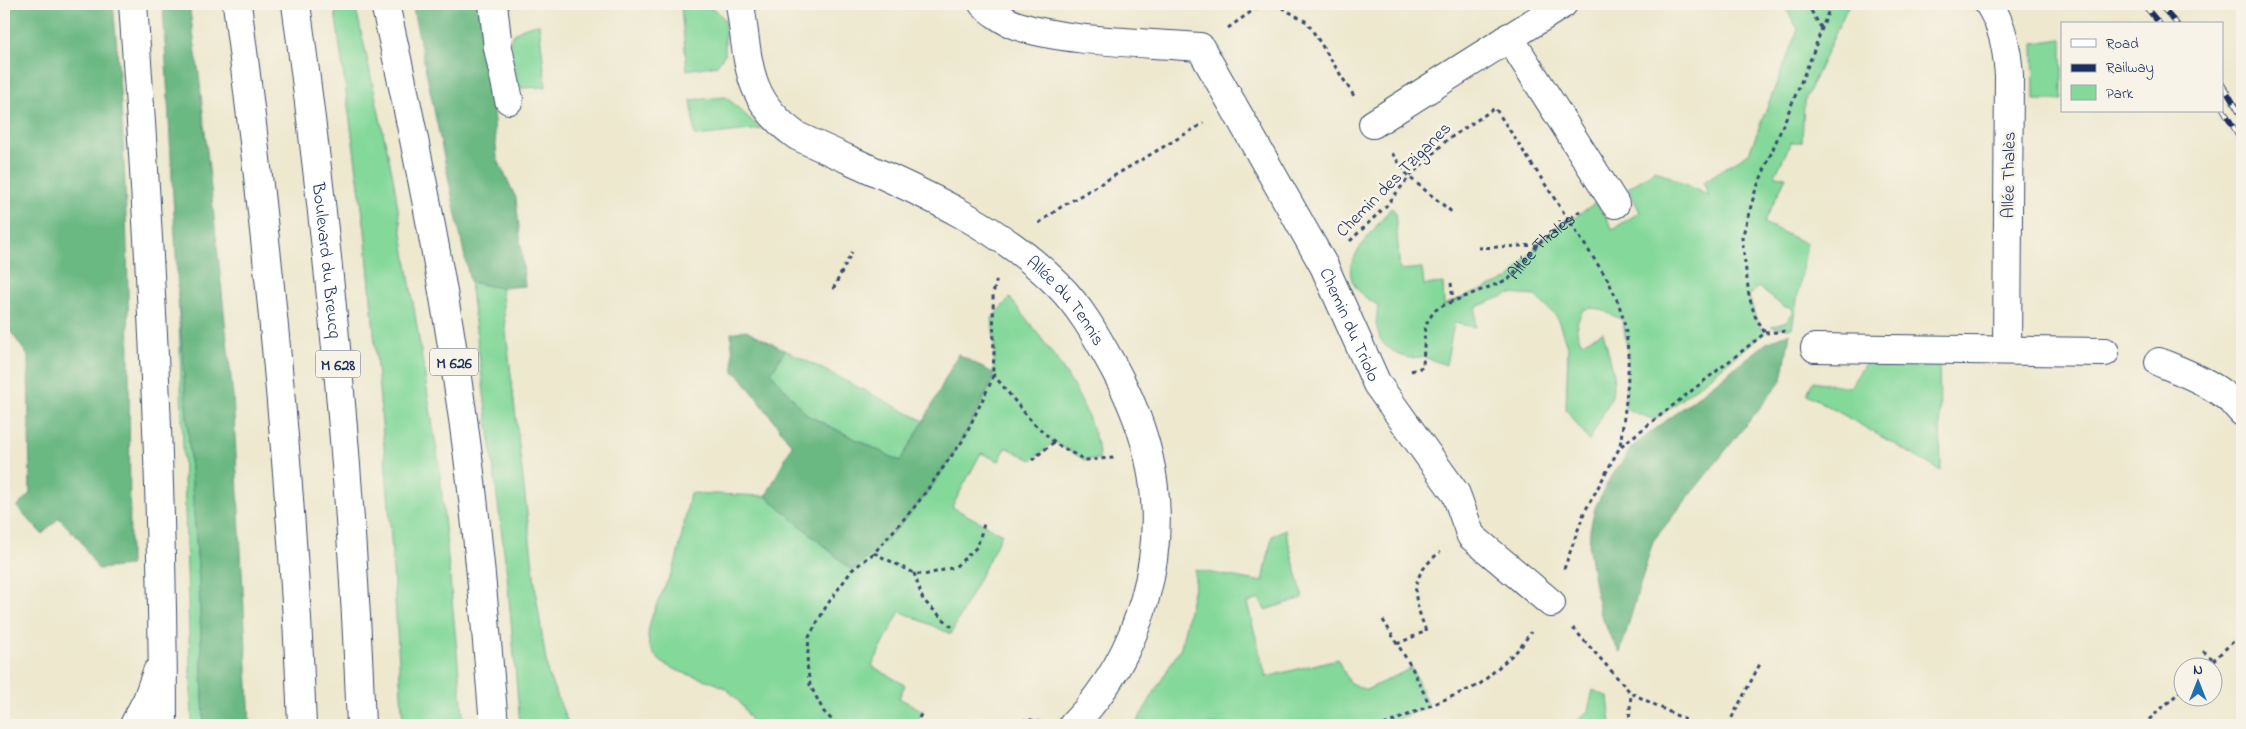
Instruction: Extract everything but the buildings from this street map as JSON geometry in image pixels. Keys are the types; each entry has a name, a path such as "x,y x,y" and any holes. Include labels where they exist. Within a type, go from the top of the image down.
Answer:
{"main road":[{"path":"133,4 149,238 163,642 163,725"},
{"path":"237,4 257,160 280,385 299,644 302,725"},
{"name":"Boulevard du Breucq","path":"296,4 319,178 342,398 361,725"},
{"name":"M 626","path":"385,4 436,263 460,398 478,544 494,725"},
{"path":"494,4 498,48 509,100"},
{"name":"Allée du Tennis","path":"740,4 750,71 755,88 764,106 778,123 797,136 968,218 1014,248 1057,284 1090,325 1118,376 1142,432 1148,456 1154,512 1154,544 1143,605 1123,658 1091,706 1073,725"},
{"path":"983,4 1013,24 1052,33 1087,38 1200,47"},
{"path":"1372,124 1563,4"},
{"name":"Allée Thalès","path":"1989,4 2001,30 2009,75 2007,350"},
{"path":"1510,37 1611,198"},
{"name":"Chemin du Triolo","path":"1200,47 1324,266 1377,384 1456,494 1471,536"},
{"path":"1815,348 2105,352"},
{"path":"2159,362 2192,376 2218,391 2242,412"},
{"path":"1471,536 1551,603"},
{"path":"134,725 148,700 157,672 163,642"}],"path":[{"path":"1200,47 1262,4"},
{"path":"1275,4 1307,22 1372,124 1409,177 1453,213"},
{"path":"1807,4 1822,29"},
{"name":"Chemin des Tziganes","path":"1620,446 1765,333 1755,316 1749,296 1742,238 1755,192 1831,4"},
{"path":"1034,227 1060,206 1233,106"},
{"name":"Chemin des Tziganes","path":"1324,266 1387,205 1409,177 1447,140 1495,108 1608,280 1621,309 1628,352 1627,396 1620,446 1584,514 1551,603 1520,648 1479,685 1384,725"},
{"name":"Allée Thalès","path":"1377,384 1423,366 1426,326 1434,311 1509,279 1538,245 1568,218 1611,198"},
{"path":"1478,248 1538,245"},
{"path":"833,289 852,252"},
{"path":"838,725 824,712 810,684 807,664 809,637 827,604 852,570 874,553 917,504 963,440 992,380 993,294 1000,271"},
{"path":"1451,283 1453,302"},
{"path":"993,373 1032,422 1054,442 1085,460 1148,456"},
{"path":"1032,460 1054,442"},
{"path":"874,553 914,573 924,575 956,568 977,547 984,524"},
{"path":"1397,644 1426,631 1417,606 1414,590 1426,564 1453,543 1471,536"},
{"path":"914,573 923,600 953,628"},
{"path":"1551,603 1631,693 1696,725"},
{"path":"1383,620 1430,706"},
{"path":"2218,656 2235,640 2242,637"},
{"path":"2203,651 2209,656"},
{"path":"1728,725 1761,662"},
{"path":"1629,725 1631,693"},
{"path":"2143,725 2174,697"},
{"path":"915,725 923,710"},
{"path":"1015,725 1026,719 1035,720 1045,725"}],"green space":[{"path":"4,4 113,4 119,74 126,214 130,566 98,569 80,540 59,518 42,534 17,507 30,493 28,356 4,322"},
{"path":"163,4 189,4 199,75 233,397 250,725 204,725 199,582 178,292"},
{"path":"334,4 355,4 393,177 439,464 464,725 403,725 388,492 365,230"},
{"path":"412,4 484,4 497,158 516,198 525,286 501,288 470,282"},
{"path":"705,4 717,11 725,20 725,54 717,65 687,70 681,8"},
{"path":"1783,4 1849,4 1804,102 1802,142 1791,142 1775,176 1786,177 1764,223 1807,244 1792,328 1771,326 1786,322 1792,313 1792,308 1784,307 1758,287 1749,296 1755,316 1765,333 1655,420 1625,409 1628,352 1622,319 1599,309 1589,308 1583,310 1577,326 1579,338 1582,343 1603,332 1614,375 1612,396 1589,441 1566,409 1568,349 1557,317 1535,296 1509,294 1476,307 1475,327 1454,323 1446,365 1424,357 1408,358 1397,354 1380,339 1376,324 1378,305 1358,290 1350,273 1353,259 1357,252 1391,208 1395,211 1400,270 1422,268 1424,285 1443,283 1444,305 1509,279 1540,242 1568,218 1570,221 1596,202 1613,229 1640,212 1628,188 1649,175 1654,169 1709,196 1703,182 1749,153 1798,29"},
{"path":"539,24 546,87 521,88 516,83 510,44 512,37 517,31"},
{"path":"2061,39 2061,100 2034,100 2033,43"},
{"path":"726,97 761,129 695,136 691,100"},
{"path":"470,282 501,288 537,601 548,674 569,725 520,725 507,575"},
{"path":"178,292 199,582 204,725 192,725"},
{"path":"1010,298 1066,373 1087,415 1095,436 1100,459 1085,460 1054,442 1032,460 1006,447 999,461 981,453 952,507 1002,534 951,634 900,611 872,666 905,685 899,698 923,711 915,725 753,725 741,704 723,687 681,672 661,662 649,644 648,635 653,613 676,561 690,493 766,496 852,570 889,537 906,518 938,478 952,456 992,378 994,340 992,318"},
{"path":"746,330 785,350 771,373 807,415 900,461 924,421 958,354 993,373 992,380 979,407 934,484 896,530 852,570 766,496 792,445 740,376 734,372 731,333"},
{"path":"1790,333 1782,380 1653,541 1620,653 1610,636 1600,612 1589,549 1590,530 1595,508 1608,482 1632,447 1768,342"},
{"path":"785,350 924,421 900,461 807,415 771,373"},
{"path":"1939,361 1941,471 1807,394 1813,381 1850,387 1866,362"},
{"path":"1285,529 1303,598 1265,610 1260,599 1247,603 1266,677 1337,659 1350,683 1366,690 1412,668 1428,707 1384,725 1135,725 1181,647 1195,582 1195,570 1263,582 1272,536"},
{"path":"1593,690 1608,697 1611,725 1573,725 1588,711"}],"railway":[{"path":"2143,4 2158,22"},
{"path":"2159,4 2175,22"},
{"path":"2224,87 2242,117"},
{"path":"2224,110 2242,142"}]}
